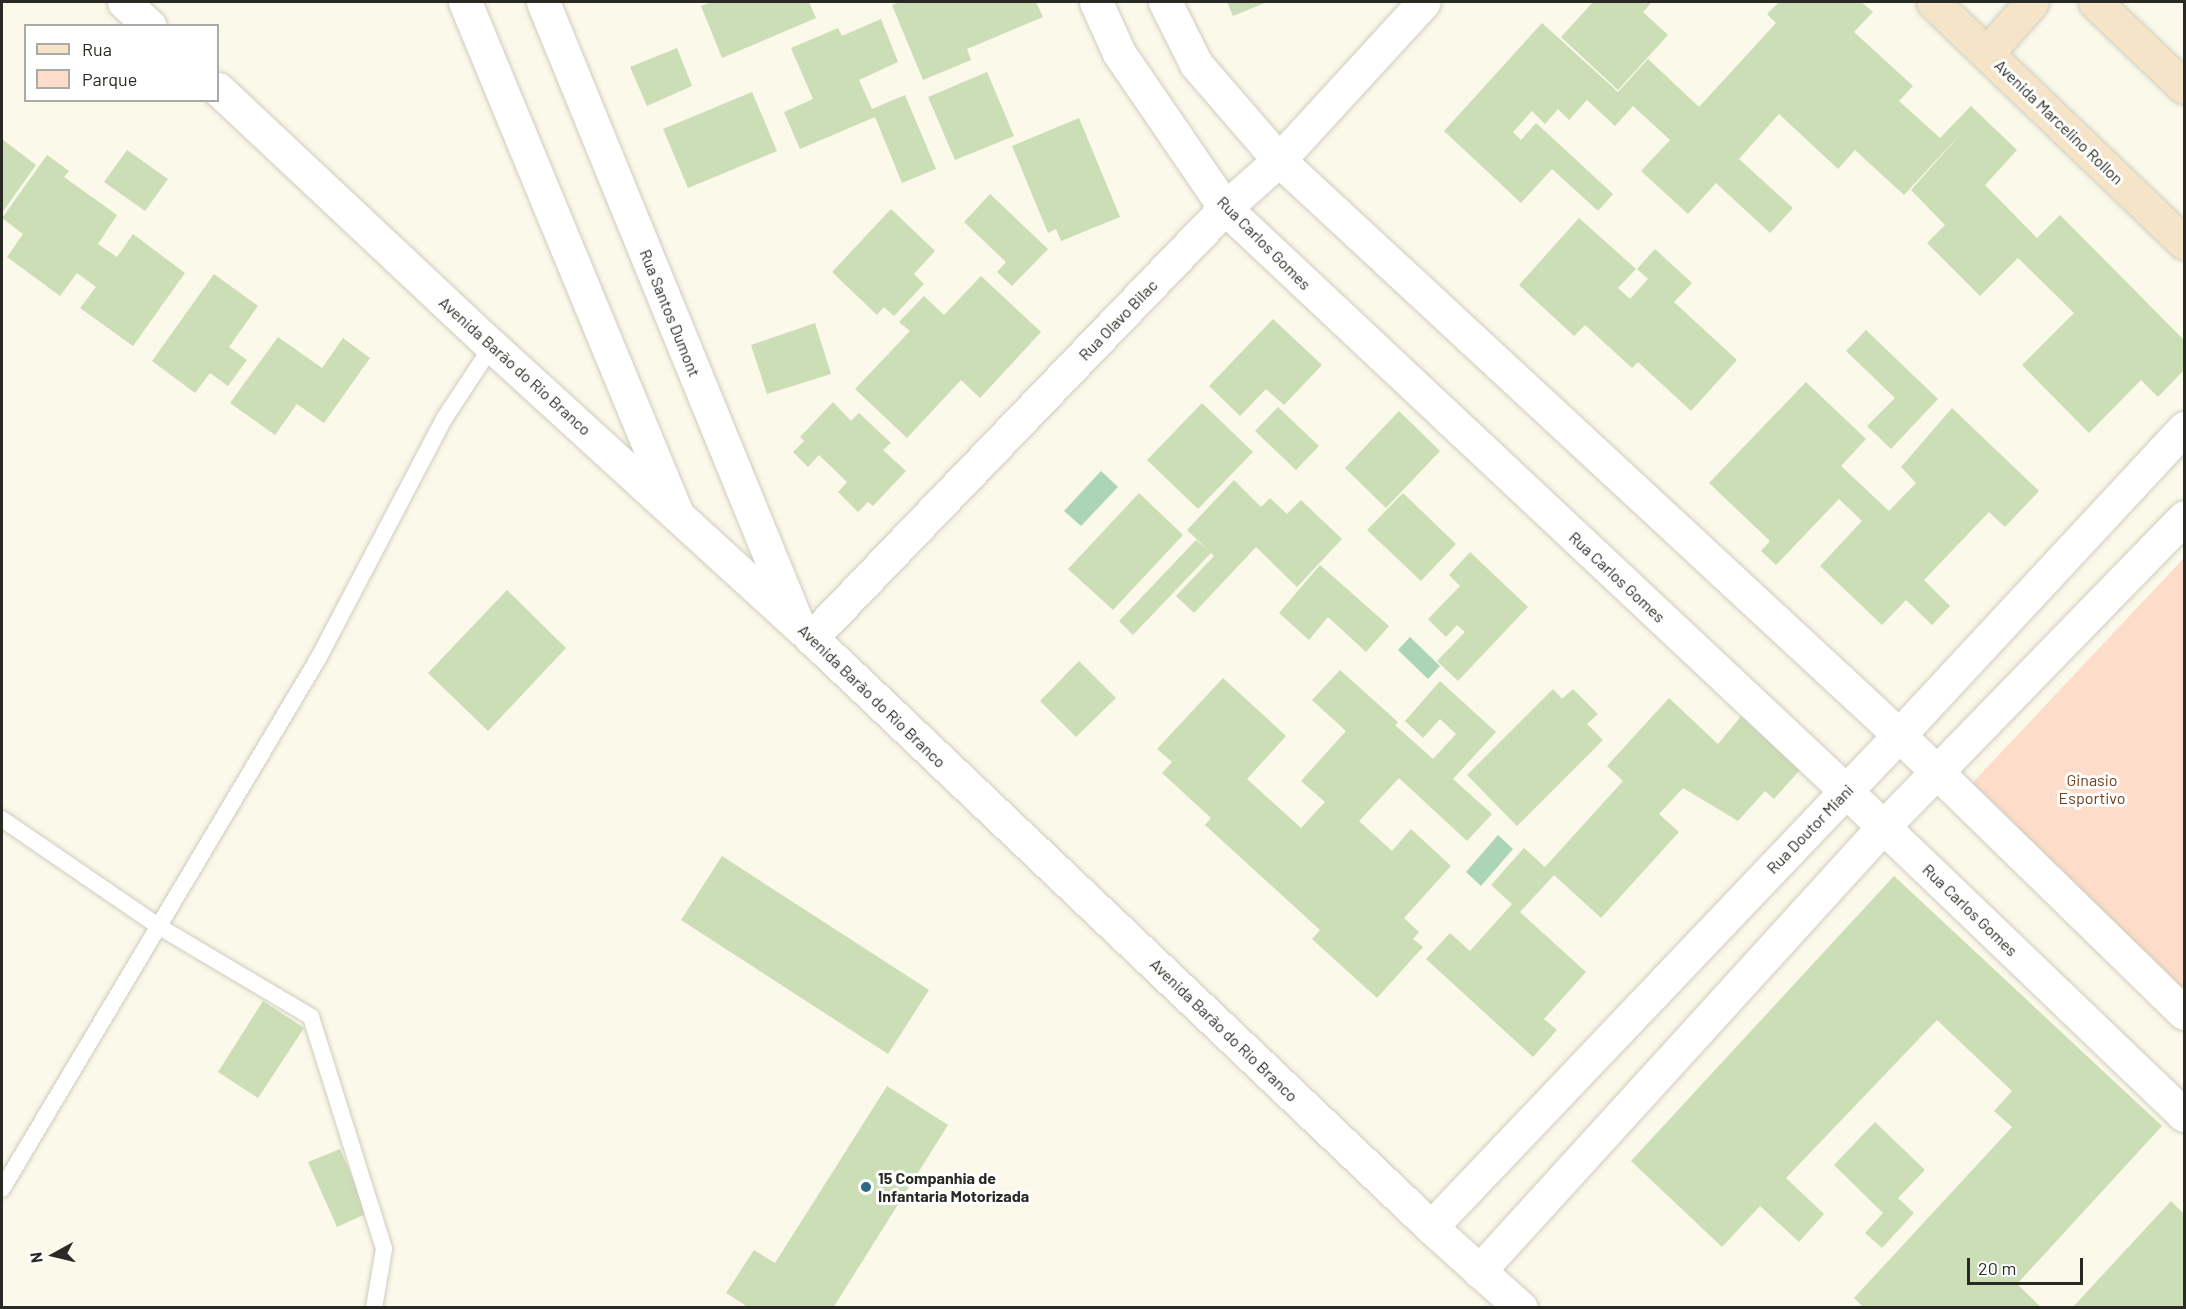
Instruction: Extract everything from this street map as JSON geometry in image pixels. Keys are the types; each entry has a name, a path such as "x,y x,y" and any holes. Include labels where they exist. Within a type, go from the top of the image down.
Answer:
{"main road":[{"name":"Avenida Marcelino Rollon","path":"1933,2 2184,243"},
{"path":"1987,53 2032,2"},
{"path":"2095,2 2184,87"}],"street":[{"path":"124,2 148,24"},
{"path":"465,2 677,514"},
{"name":"Rua Santos Dumont","path":"543,2 804,632"},
{"name":"Rua Carlos Gomes","path":"1096,2 1119,53 1225,208 1846,791 2184,1115"},
{"path":"1165,2 1196,64 1279,160 1899,735 2184,1013"},
{"name":"Rua Olavo Bilac","path":"804,632 1225,208 1279,160 1424,2"},
{"name":"Avenida Barão do Rio Branco","path":"219,90 492,346 804,632 1431,1227 1521,1308"},
{"name":"Rua Doutor Miani","path":"1431,1227 1899,735 2184,428"},
{"path":"1479,1271 1883,827 2184,517"}],"lane":[{"path":"2,1188 318,659 444,419 492,346"},
{"path":"2,819 158,926 311,1017 384,1250 374,1308"}],"green space":[{"name":"Ginasio Esportivo","path":"2184,558 2184,998 1961,795"}],"shaded area":[{"path":"1101,471 1118,487 1081,526 1064,511"},
{"path":"1410,637 1440,666 1428,679 1398,650"},
{"path":"1498,835 1513,849 1481,886 1466,872"}],"building":[{"path":"712,2 809,2 816,18 722,58 701,6"},
{"path":"900,2 1036,2 1043,17 967,49 971,60 923,80 892,5"},
{"path":"1227,2 1267,2 1233,16"},
{"path":"1593,2 1652,2 1643,12 1668,35 1618,90 1561,37"},
{"path":"1779,2 1861,2 1873,12 1854,32 1913,86 1899,101 1940,138 1971,106 2017,150 1985,185 2037,238 2060,215 2184,340 2184,370 2158,397 2141,380 2089,433 2022,365 2074,313 2018,258 1980,296 1927,243 1945,225 1911,190 1967,127 1904,195 1855,150 1838,169 1779,114 1739,159 1793,208 1770,233 1716,183 1688,214 1641,171 1670,140 1633,106 1615,126 1587,100 1569,120 1558,109 1545,124 1532,111 1513,132 1521,140 1536,123 1613,194 1598,211 1552,169 1521,203 1444,131 1542,23 1618,92 1648,59 1699,107 1776,23 1767,14"},
{"path":"881,19 898,62 859,80 872,109 905,95 936,169 902,183 875,117 800,149 784,112 813,99 791,48 838,28 842,36"},
{"path":"677,48 692,86 647,106 630,67"},
{"path":"987,72 1014,136 955,160 928,97"},
{"path":"752,92 777,151 688,188 663,129"},
{"path":"1079,118 1120,217 1061,241 1056,229 1048,233 1012,146"},
{"path":"2,139 36,165 2,213"},
{"path":"127,150 168,179 145,211 104,182"},
{"path":"47,155 69,171 64,177 117,215 98,244 117,257 133,234 185,273 133,346 80,308 96,287 77,273 60,296 7,257 23,234 2,218"},
{"path":"990,194 1048,249 1012,286 997,272 1006,262 964,222"},
{"path":"891,209 935,251 914,274 924,284 894,316 884,307 877,315 832,272"},
{"path":"1579,218 1636,269 1618,288 1630,299 1648,279 1637,269 1655,249 1692,283 1674,302 1737,360 1691,411 1638,362 1632,368 1585,325 1574,336 1519,285"},
{"path":"214,274 258,306 229,347 247,360 228,386 210,373 195,393 152,361"},
{"path":"981,276 1041,332 980,398 961,380 907,438 855,389 910,331 899,322 924,296 944,315"},
{"path":"1273,319 1322,365 1284,405 1266,389 1240,416 1209,386"},
{"path":"815,323 831,374 767,394 751,345"},
{"path":"1866,330 1938,399 1891,449 1867,426 1895,398 1846,351"},
{"path":"278,337 322,368 343,338 370,358 324,423 297,404 275,435 230,403"},
{"path":"1806,382 1866,439 1841,466 1889,511 1916,483 1901,467 1952,408 2039,491 2005,527 1989,512 1924,580 1950,606 1932,625 1906,600 1882,625 1820,566 1862,521 1839,499 1776,565 1761,551 1770,541 1709,483"},
{"path":"833,402 851,421 859,413 891,443 883,450 906,471 873,506 868,502 858,512 838,492 847,482 819,455 808,467 793,452 804,441 800,437"},
{"path":"1202,403 1253,452 1198,509 1147,460"},
{"path":"1278,407 1319,446 1296,470 1255,431"},
{"path":"1399,411 1440,451 1386,508 1345,468"},
{"path":"1234,480 1261,507 1270,498 1287,514 1301,500 1342,539 1297,587 1256,547 1194,613 1176,596 1214,556 1211,553 1133,635 1119,621 1196,540 1209,551 1187,530"},
{"path":"1139,493 1183,535 1113,610 1068,569"},
{"path":"1403,493 1456,544 1421,581 1367,530"},
{"path":"1470,552 1528,607 1458,681 1437,661 1465,632 1457,625 1446,637 1428,619 1460,586 1449,575"},
{"path":"1320,565 1389,626 1366,652 1328,617 1309,640 1279,613"},
{"path":"507,590 566,648 488,731 428,673"},
{"path":"1079,661 1116,698 1076,737 1040,701"},
{"path":"1340,670 1398,722 1395,725 1433,759 1456,734 1440,719 1423,738 1405,721 1440,681 1496,732 1453,779 1492,814 1467,841 1399,778 1359,821 1392,851 1411,829 1451,866 1404,918 1419,932 1413,939 1423,947 1377,998 1312,939 1320,930 1205,825 1211,818 1162,773 1172,762 1157,749 1223,678 1286,736 1247,779 1301,828 1325,802 1301,781 1346,731 1312,700"},
{"path":"1553,689 1562,699 1573,689 1598,714 1587,724 1603,740 1517,826 1467,775"},
{"path":"1669,698 1718,744 1748,708 1807,762 1774,799 1765,791 1738,821 1683,788 1659,814 1679,832 1601,918 1554,875 1520,912 1586,972 1544,1019 1557,1030 1533,1057 1426,959 1450,933 1470,951 1512,904 1491,885 1524,848 1545,867 1623,781 1607,766"},
{"path":"722,856 929,990 888,1054 681,920"},
{"path":"1894,876 2162,1126 2017,1284 2042,1308 1864,1308 1854,1298 2012,1127 1994,1111 2012,1091 1937,1020 1786,1178 1824,1214 1799,1242 1760,1206 1722,1247 1631,1161"},
{"path":"263,1001 304,1028 258,1098 218,1072"},
{"name":"15 Companhia de Infantaria Motorizada","path":"887,1086 948,1125 833,1308 743,1308 745,1305 726,1293 754,1250 775,1263"},
{"path":"1875,1122 1925,1170 1898,1198 1914,1213 1882,1248 1865,1233 1883,1213 1834,1165"},
{"path":"340,1149 368,1213 337,1227 308,1162"},
{"path":"2171,1201 2184,1214 2184,1308 2072,1308"}],"place":[{"name":"15 Companhia de Infantaria Motorizada","path":"866,1187"}]}
